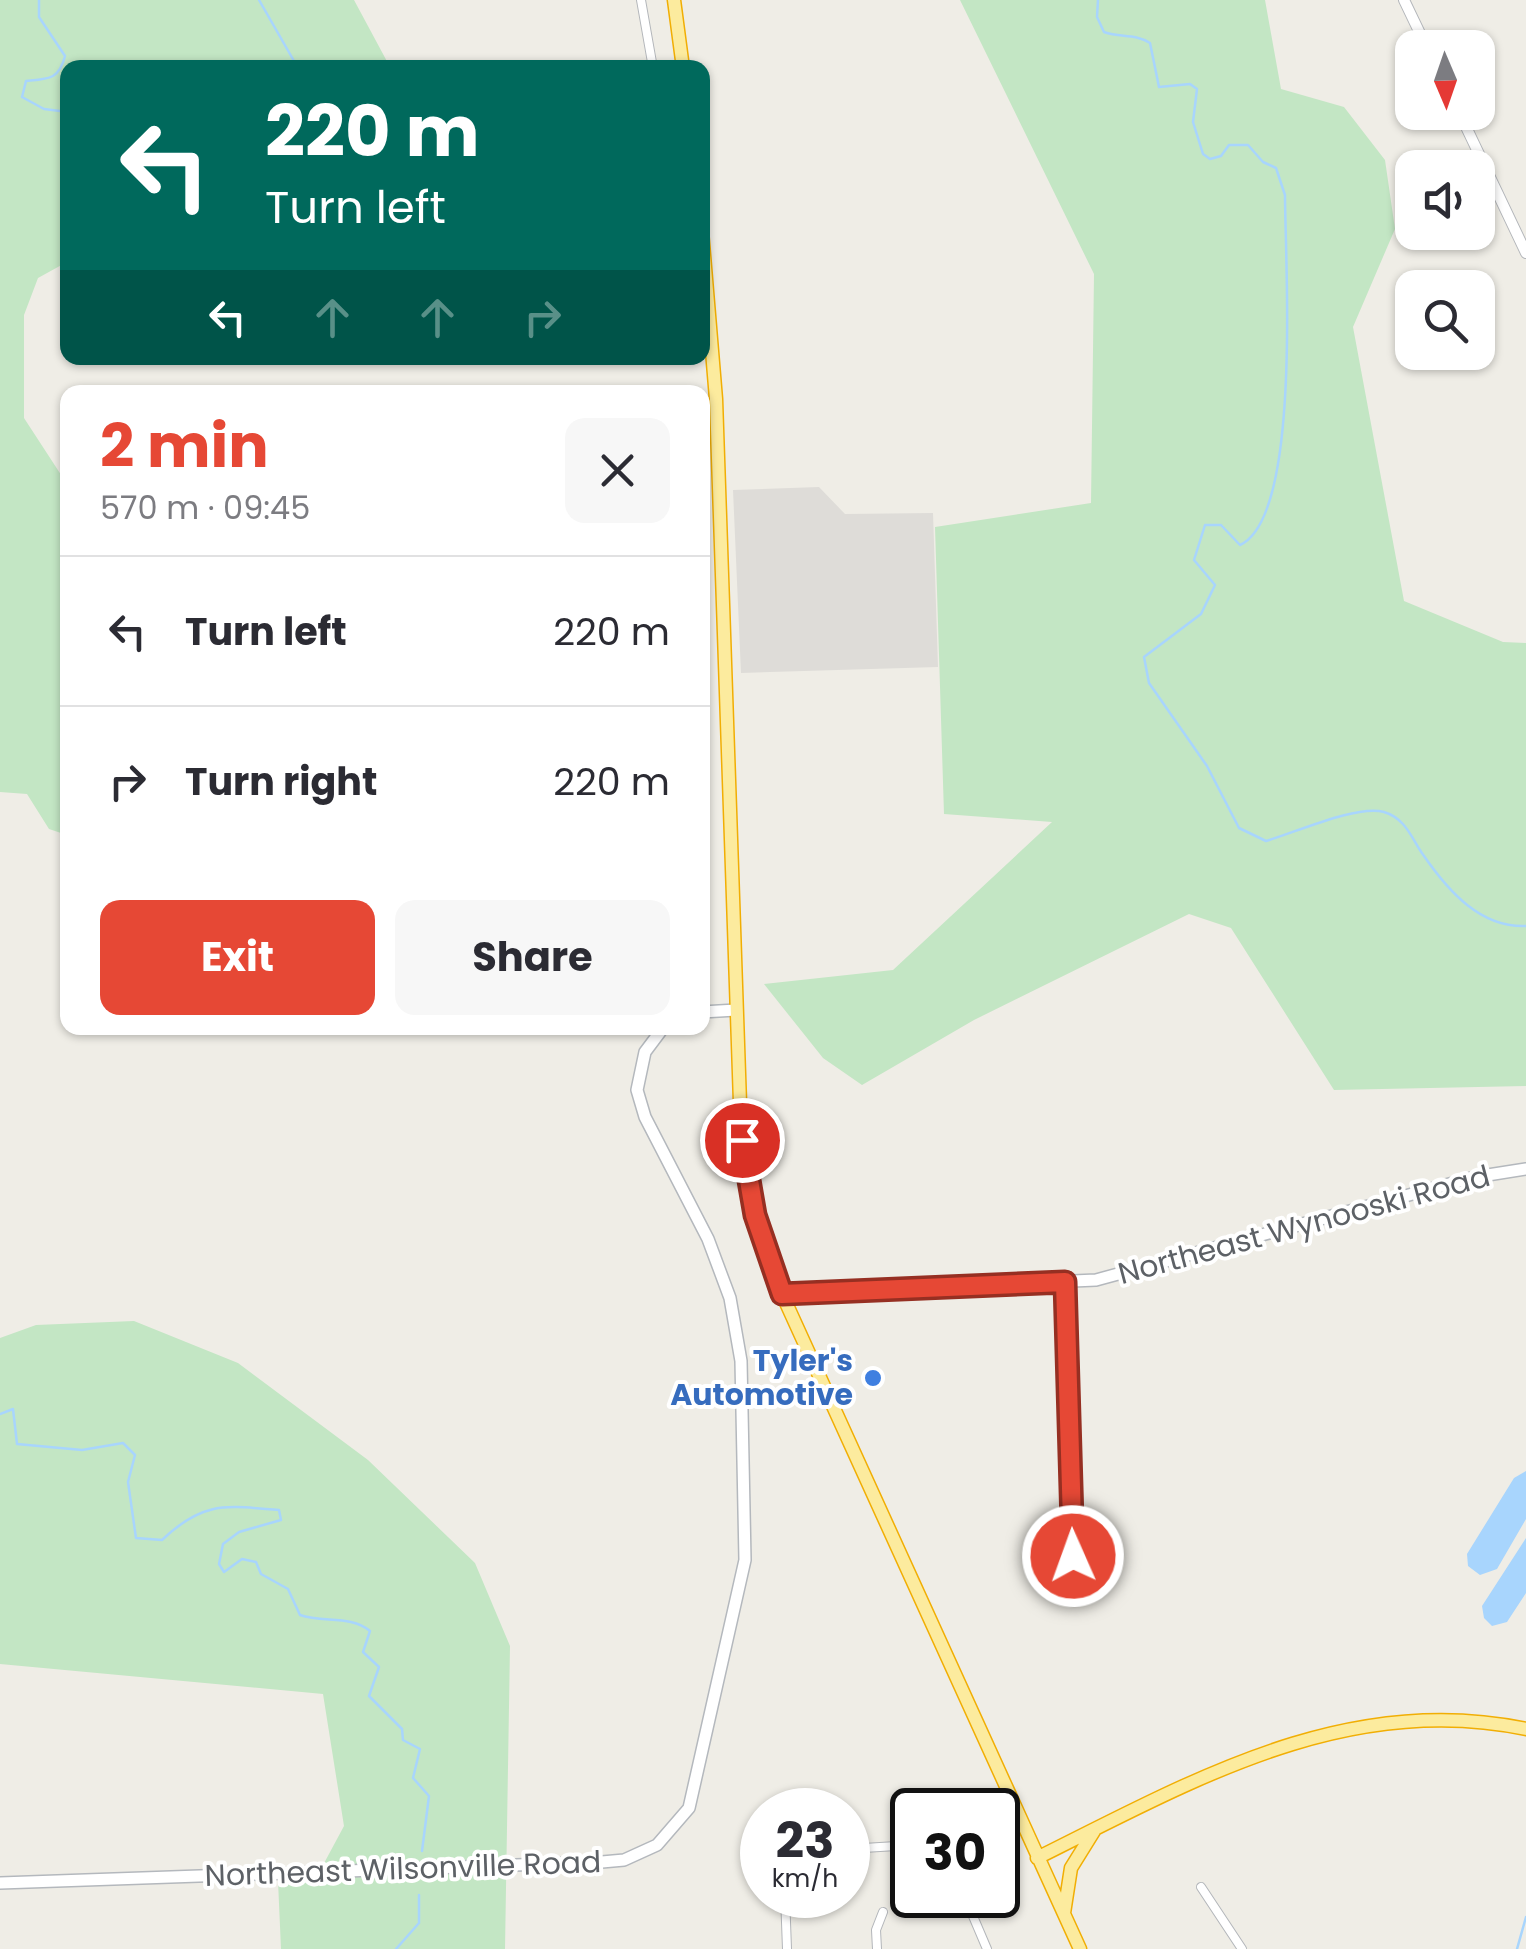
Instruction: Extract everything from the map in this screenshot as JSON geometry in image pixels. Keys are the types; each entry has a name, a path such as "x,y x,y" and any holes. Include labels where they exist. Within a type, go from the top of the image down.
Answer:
{"highway":[{"path":"674,0 682,60"},
{"path":"710,326 716,398 736,1010 746,1172 759,1228 782,1294 1080,1949"},
{"path":"1037,1858 1269,1751 1331,1730 1440,1718 1526,1729"},
{"path":"1064,1915 1071,1868 1094,1831"}],"main road":[{"path":"710,1012 736,1010"},
{"name":"Northeast Wilsonville Road","path":"0,1883 602,1862 642,1854 676,1828 696,1788 742,1584 746,1537 740,1361 730,1298 708,1239 639,1100 640,1066 660,1035"},
{"name":"Northeast Wynooski Road","path":"782,1294 1065,1282 1142,1270 1475,1177 1526,1169"}],"street":[{"path":"641,0 652,60"},
{"path":"1404,0 1418,30"},
{"path":"1467,130 1526,253"},
{"path":"1065,1282 1073,1556 1083,1572"},
{"path":"1201,1887 1242,1949"},
{"path":"876,1949 876,1930 883,1912"},
{"path":"786,1918 787,1949"},
{"path":"974,1918 987,1949"}],"shaded area":[{"path":"819,487 845,514 933,513 938,667 741,673 733,490"}],"green space":[{"path":"0,0 354,0 386,60 60,60 60,266 38,278 24,315 24,418 60,473 60,833 49,829 27,794 0,792"},
{"path":"960,0 1265,0 1281,89 1344,107 1385,160 1395,229 1353,327 1404,601 1503,642 1526,643 1526,1086 1334,1090 1231,928 1189,914 974,1020 862,1085 823,1058 764,984 893,970 1052,822 944,814 935,527 1091,503 1094,274"},
{"path":"134,1321 238,1363 368,1460 475,1563 510,1646 505,1949 281,1949 278,1881 315,1880 344,1826 323,1694 0,1664 0,1338 36,1325"}],"water":[{"path":"1526,1471 1526,1519 1497,1569 1480,1575 1468,1566 1467,1554 1514,1478"},
{"path":"1526,1538 1526,1593 1507,1622 1492,1626 1484,1618 1482,1606"}],"waterway":[{"path":"39,0 39,17 65,56 63,60"},
{"path":"259,0 293,60"},
{"path":"1098,0 1097,17 1104,32 1150,43 1159,87 1190,84 1197,89 1193,122 1203,154 1210,159 1221,156 1229,145 1248,145 1263,162 1276,168 1285,195 1286,384 1273,488 1260,525 1240,545 1221,525 1205,525 1194,560 1215,585 1201,614 1144,657 1149,683 1207,766 1239,828 1266,841 1359,812 1384,812 1404,825 1434,869 1468,905 1495,921 1526,926"},
{"path":"60,68 52,77 26,81 22,97 44,109 60,111"},
{"path":"0,1414 13,1409 17,1444 82,1450 123,1443 135,1455 128,1482 136,1538 162,1540 191,1518 216,1508 279,1510 281,1520 239,1532 223,1544 219,1564 224,1572 242,1559 256,1562 261,1574 288,1589 300,1615 346,1621 370,1631 363,1652 379,1667 369,1696 402,1729 403,1740 420,1749 413,1778 429,1796 422,1851"},
{"path":"396,1949 419,1923 419,1895"},
{"path":"1517,1949 1526,1917"}],"place":[{"name":"Tyler's Automotive","path":"873,1378"}],"route":[{"path":"742,1140 755,1215 782,1294 1065,1282 1073,1556"}]}
